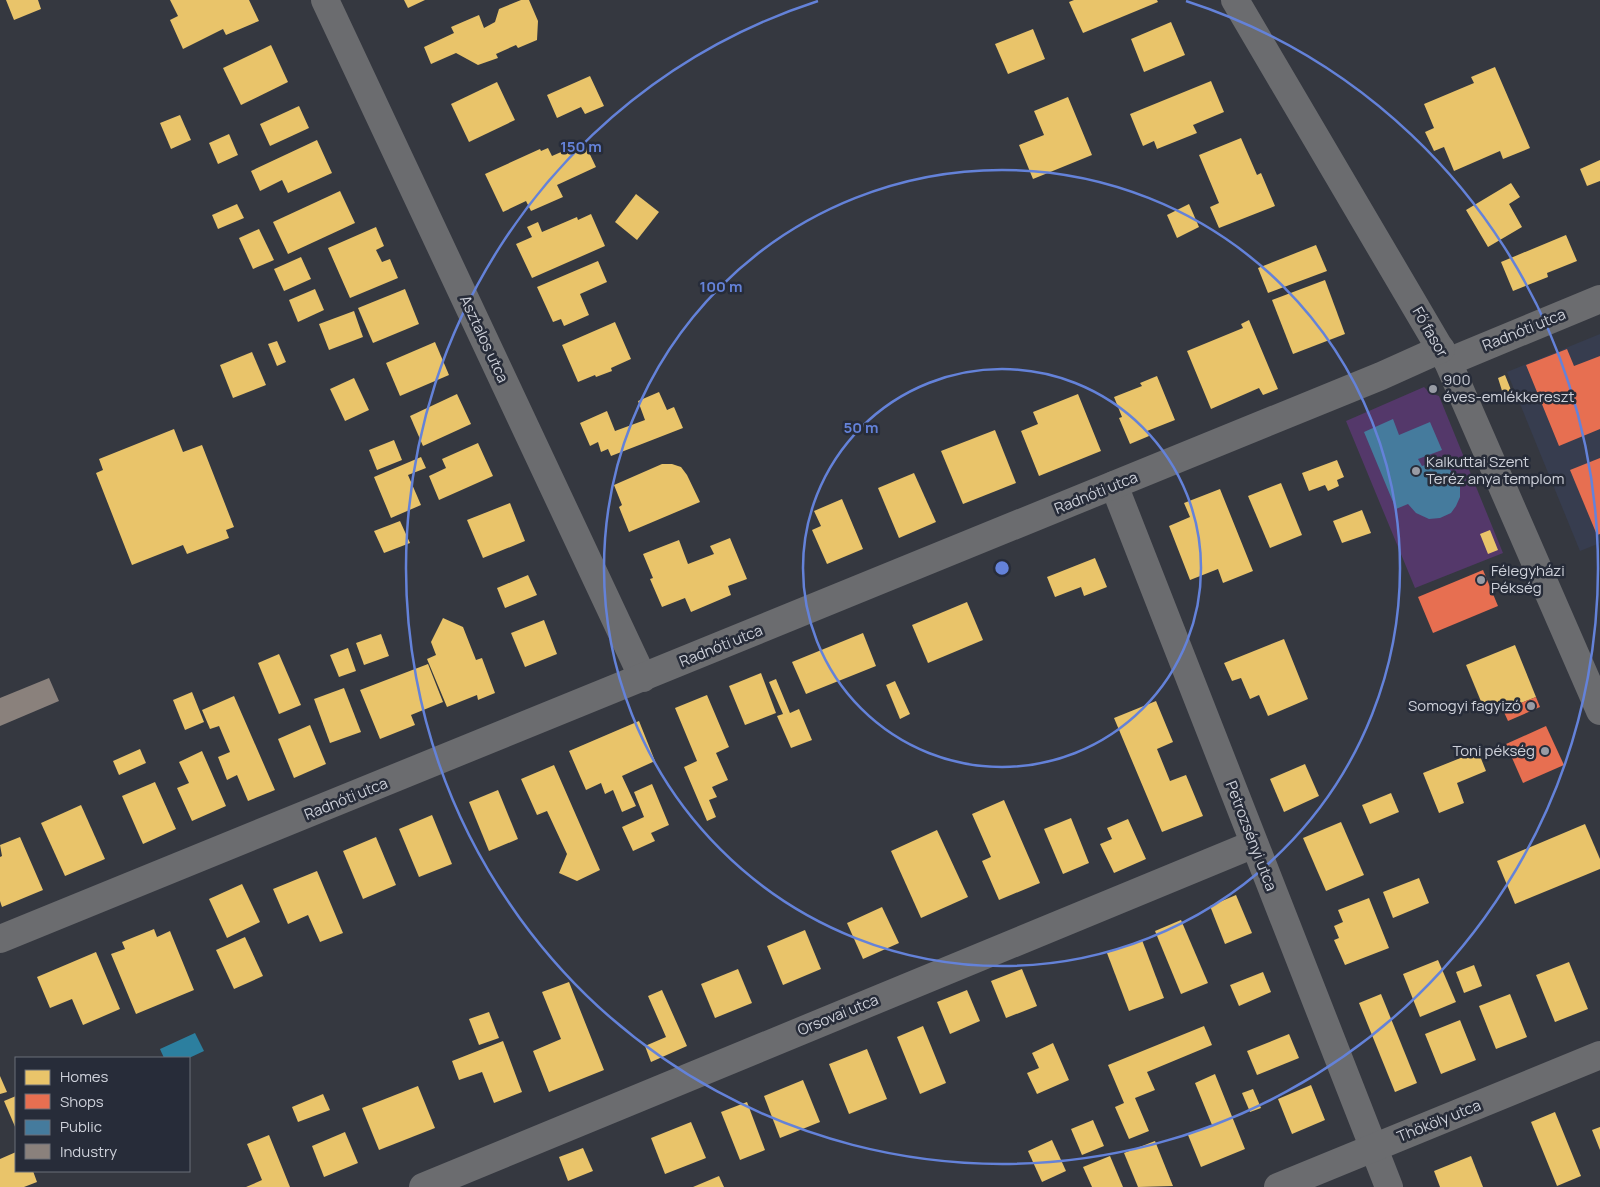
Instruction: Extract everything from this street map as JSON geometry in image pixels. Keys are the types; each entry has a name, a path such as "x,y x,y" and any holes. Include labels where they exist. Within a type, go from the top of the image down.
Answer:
{"street":[{"name":"Asztalos utca","path":"325,0 643,678"},
{"name":"Fő fasor","path":"1235,0 1444,356 1600,711"},
{"name":"Radnóti utca","path":"0,939 1381,376 1444,356 1600,299"},
{"name":"Petrozsényi utca","path":"1114,485 1372,1148 1389,1187"},
{"name":"Orsovai utca","path":"423,1187 1254,844"},
{"name":"Thököly utca","path":"1278,1187 1600,1055"}],"shaded area":[{"path":"1600,334 1600,543 1580,551 1507,372"},
{"path":"1424,387 1430,393 1439,396 1503,553 1415,588 1346,421"}],"water":[{"path":"195,1033 204,1051 190,1058 164,1057 160,1049"}],"building: Homes":[{"path":"6,0 38,0 41,9 14,20"},
{"path":"170,0 249,0 259,21 226,35 223,29 183,49 170,20 178,16"},
{"path":"404,0 425,0 408,8"},
{"path":"521,0 529,0 538,21 537,40 518,48 516,45 496,54 498,58 478,65 456,53 431,64 424,47 454,33 451,27 479,15 484,28 495,22 499,9"},
{"path":"1074,0 1157,0 1158,2 1083,33 1069,2"},
{"path":"1171,22 1185,55 1144,72 1131,39"},
{"path":"1033,29 1045,59 1008,74 995,44"},
{"path":"271,45 288,82 241,105 223,68"},
{"path":"1495,67 1530,148 1503,159 1500,151 1454,171 1444,147 1434,151 1425,132 1434,128 1424,104 1474,83 1471,77"},
{"path":"590,76 604,106 585,114 581,107 557,118 547,95"},
{"path":"1211,81 1224,112 1193,125 1197,133 1157,149 1154,141 1143,146 1130,114"},
{"path":"497,82 515,120 469,142 451,104"},
{"path":"1068,97 1092,155 1033,179 1019,145 1044,135 1034,111"},
{"path":"299,106 309,128 270,146 260,124"},
{"path":"180,115 191,140 171,149 160,123"},
{"path":"229,134 238,155 218,164 209,143"},
{"path":"1241,138 1257,175 1261,173 1275,206 1219,228 1210,207 1219,203 1199,155"},
{"path":"317,140 332,173 288,193 282,180 260,191 251,171"},
{"path":"584,142 596,167 557,185 563,197 531,211 526,201 503,212 485,174 540,149 541,151 548,148 552,156"},
{"path":"1600,160 1600,181 1587,186 1580,169"},
{"path":"1511,183 1520,197 1509,204 1522,227 1488,247 1466,210"},
{"path":"340,191 355,223 288,254 273,222"},
{"path":"636,194 659,212 637,240 615,222"},
{"path":"237,204 244,218 218,229 212,215"},
{"path":"1189,204 1199,227 1177,238 1167,215"},
{"path":"591,214 605,246 532,278 516,244 532,237 527,227 538,222 542,232 577,217 578,220"},
{"path":"376,227 384,246 376,250 382,262 390,259 398,278 350,298 328,248"},
{"path":"259,229 274,260 253,269 239,238"},
{"path":"1566,235 1577,261 1547,273 1548,277 1513,291 1501,262"},
{"path":"1316,245 1327,271 1268,293 1258,268"},
{"path":"301,257 311,279 284,291 274,269"},
{"path":"598,261 607,282 580,294 589,315 564,326 561,319 553,322 537,287"},
{"path":"1325,280 1345,334 1293,354 1272,300"},
{"path":"315,289 324,310 298,322 289,300"},
{"path":"405,289 419,324 373,343 358,308"},
{"path":"354,311 363,337 329,350 319,324"},
{"path":"1249,320 1278,389 1263,395 1259,388 1211,409 1187,351 1243,328 1241,324"},
{"path":"615,322 631,359 611,368 612,371 578,382 562,345"},
{"path":"277,341 286,362 277,366 268,344"},
{"path":"435,342 449,375 400,396 386,363"},
{"path":"252,352 266,385 233,398 220,365"},
{"path":"1505,375 1511,390 1503,394 1498,378"},
{"path":"1157,376 1175,420 1147,431 1149,436 1130,444 1119,418 1122,417 1114,397 1142,386 1140,383"},
{"path":"354,378 369,410 345,421 330,389"},
{"path":"659,392 667,410 674,407 683,428 611,456 608,449 601,452 598,442 590,446 580,423 607,411 615,431 645,420 638,401"},
{"path":"457,394 471,424 423,446 410,416"},
{"path":"1078,394 1101,451 1039,476 1021,431 1038,424 1033,412"},
{"path":"174,429 183,452 202,445 234,527 226,530 229,538 187,554 183,545 132,565 96,473 103,470 99,459"},
{"path":"995,430 1016,483 963,504 941,451"},
{"path":"394,440 402,460 377,470 369,450"},
{"path":"478,443 493,476 439,500 429,476 446,468 442,459"},
{"path":"421,457 426,468 408,475 421,505 391,518 374,477"},
{"path":"1337,460 1344,477 1337,480 1339,486 1328,491 1325,485 1309,491 1302,473"},
{"path":"662,464 672,464 681,467 700,502 629,532 619,507 622,505 614,485"},
{"path":"914,473 936,522 899,538 878,488"},
{"path":"1281,483 1302,535 1270,548 1248,496"},
{"path":"1220,489 1253,571 1223,583 1218,569 1190,580 1169,526 1190,517 1184,503"},
{"path":"842,499 863,549 827,564 812,530 821,526 814,511"},
{"path":"510,503 525,541 483,558 467,520"},
{"path":"1362,510 1371,533 1342,543 1333,521"},
{"path":"400,521 410,543 384,553 374,531"},
{"path":"1490,530 1498,550 1488,554 1480,534"},
{"path":"730,538 747,579 728,586 731,595 691,612 685,598 662,607 650,579 653,578 643,554 679,540 688,564 714,554 710,546"},
{"path":"1095,558 1107,587 1084,596 1081,587 1055,597 1047,577"},
{"path":"528,575 537,595 505,608 497,588"},
{"path":"967,602 983,640 928,663 912,625"},
{"path":"443,618 463,627 476,660 482,658 495,693 478,700 477,695 447,707 427,659 436,655 431,642"},
{"path":"544,620 557,654 525,667 511,633"},
{"path":"863,633 876,666 806,694 792,662"},
{"path":"381,634 389,656 364,665 356,643"},
{"path":"1284,639 1308,699 1268,716 1259,695 1250,699 1241,678 1232,681 1224,663"},
{"path":"1515,645 1536,697 1487,716 1466,665"},
{"path":"348,648 356,671 339,677 330,655"},
{"path":"279,654 301,705 279,714 258,663"},
{"path":"428,664 443,702 411,715 415,725 380,739 360,690"},
{"path":"761,673 776,713 745,725 729,686"},
{"path":"776,679 790,713 799,709 812,740 791,748 777,716 783,714 769,682"},
{"path":"895,681 910,714 900,719 886,685"},
{"path":"344,688 361,732 330,743 314,699"},
{"path":"192,692 204,722 185,730 173,700"},
{"path":"707,695 729,747 716,753 728,780 712,787 717,797 709,800 716,817 707,821 684,767 697,761 675,708"},
{"path":"234,696 275,790 248,801 237,775 227,780 218,757 230,752 219,726 210,729 202,710"},
{"path":"1156,701 1173,742 1157,749 1170,781 1186,775 1203,816 1162,832 1114,718"},
{"path":"639,721 655,761 622,776 636,806 622,812 613,790 605,794 601,783 586,790 569,751"},
{"path":"310,725 326,764 294,778 278,739"},
{"path":"140,749 146,763 119,775 113,761"},
{"path":"202,751 226,806 192,821 177,788 189,783 179,762"},
{"path":"1478,751 1486,771 1457,783 1464,803 1439,813 1423,773"},
{"path":"1305,764 1319,796 1284,812 1270,779"},
{"path":"554,765 600,870 577,881 559,873 567,854 547,811 537,815 521,779"},
{"path":"155,782 176,829 143,844 122,796"},
{"path":"652,784 669,825 651,833 655,841 633,851 622,827 644,817 634,792"},
{"path":"498,790 518,839 489,851 469,802"},
{"path":"1391,793 1399,812 1370,824 1362,805"},
{"path":"1004,800 1040,883 999,900 982,861 991,857 972,814"},
{"path":"81,805 105,859 65,876 41,823"},
{"path":"432,815 452,864 419,877 399,829"},
{"path":"1071,818 1089,863 1063,874 1044,829"},
{"path":"1128,819 1146,859 1114,873 1100,844 1112,839 1107,828"},
{"path":"1341,822 1364,875 1326,891 1303,838"},
{"path":"1585,824 1600,859 1600,869 1515,904 1497,861"},
{"path":"937,830 968,897 921,918 891,851"},
{"path":"20,837 43,890 2,907 0,901 0,857 2,856 0,845"},
{"path":"376,837 396,885 363,899 343,851"},
{"path":"317,871 343,933 320,942 308,915 288,924 273,889"},
{"path":"1419,878 1429,903 1393,918 1383,892"},
{"path":"242,884 260,922 227,938 209,899"},
{"path":"1236,895 1252,933 1225,944 1210,906"},
{"path":"1369,898 1389,948 1345,965 1334,940 1339,938 1334,926 1343,922 1338,910"},
{"path":"882,907 899,943 863,959 847,923"},
{"path":"1181,920 1208,983 1181,994 1155,931"},
{"path":"154,929 157,937 170,931 194,990 136,1014 111,954 125,949 122,942"},
{"path":"805,930 821,969 783,985 767,946"},
{"path":"245,937 263,976 234,989 216,950"},
{"path":"1142,940 1164,998 1129,1011 1107,953"},
{"path":"96,952 120,1009 83,1025 72,999 50,1008 37,977"},
{"path":"1438,960 1456,1002 1420,1017 1403,974"},
{"path":"1569,962 1588,1009 1555,1022 1536,975"},
{"path":"1474,965 1482,986 1464,993 1456,972"},
{"path":"738,969 752,1003 715,1018 701,984"},
{"path":"1022,969 1037,1006 1006,1018 991,981"},
{"path":"1263,972 1271,992 1239,1006 1230,985"},
{"path":"569,982 604,1070 549,1092 533,1051 561,1039 542,992"},
{"path":"662,990 687,1046 651,1062 645,1046 666,1037 648,996"},
{"path":"967,990 980,1021 950,1034 937,1002"},
{"path":"1381,994 1417,1083 1395,1092 1359,1003"},
{"path":"1510,994 1527,1037 1496,1049 1479,1006"},
{"path":"489,1012 499,1038 479,1045 469,1019"},
{"path":"1460,1020 1476,1060 1441,1074 1425,1034"},
{"path":"923,1026 946,1083 920,1094 897,1037"},
{"path":"1204,1026 1212,1045 1147,1072 1155,1090 1135,1098 1149,1131 1129,1139 1115,1107 1124,1103 1108,1065"},
{"path":"1289,1034 1299,1058 1257,1075 1247,1051"},
{"path":"503,1041 522,1092 494,1103 482,1072 459,1080 452,1061"},
{"path":"1053,1043 1069,1080 1037,1094 1027,1073 1039,1068 1032,1053"},
{"path":"867,1049 887,1099 849,1114 829,1064"},
{"path":"1215,1074 1245,1149 1201,1167 1188,1135 1212,1125 1195,1083"},
{"path":"0,1076 7,1092 0,1094"},
{"path":"803,1080 820,1122 780,1138 764,1096"},
{"path":"1311,1085 1325,1120 1292,1134 1278,1099"},
{"path":"418,1086 435,1128 379,1150 362,1108"},
{"path":"1253,1089 1261,1108 1250,1112 1242,1093"},
{"path":"323,1094 330,1110 298,1122 292,1107"},
{"path":"15,1096 15,1127 4,1101"},
{"path":"747,1102 765,1150 740,1160 721,1112"},
{"path":"1555,1112 1581,1176 1557,1186 1531,1122"},
{"path":"1093,1120 1104,1146 1082,1155 1071,1129"},
{"path":"691,1122 706,1158 665,1174 651,1138"},
{"path":"1600,1127 1600,1150 1592,1130"},
{"path":"345,1132 358,1163 324,1177 312,1146"},
{"path":"269,1135 290,1187 246,1187 262,1180 247,1144"},
{"path":"1052,1140 1066,1171 1042,1182 1028,1151"},
{"path":"1155,1141 1173,1186 1138,1187 1124,1153"},
{"path":"583,1148 593,1171 568,1181 559,1157"},
{"path":"15,1152 15,1172 33,1172 37,1182 24,1187 0,1187 0,1159"},
{"path":"1110,1156 1123,1187 1092,1187 1083,1167"},
{"path":"1471,1156 1483,1187 1440,1187 1434,1171"},
{"path":"719,1176 724,1187 693,1187"}],"building: Shops":[{"path":"1567,349 1574,366 1600,356 1600,429 1559,446 1526,365"},
{"path":"1600,458 1600,534 1597,535 1570,470"},
{"path":"1483,570 1498,606 1433,633 1418,597"},
{"path":"1536,697 1540,707 1508,721 1503,710"},
{"path":"1546,726 1564,765 1523,783 1506,744"}],"building: Public":[{"name":"Kalkuttai Szent Teréz anya templom","path":"1393,419 1399,435 1430,422 1442,450 1418,459 1422,466 1439,464 1448,468 1454,474 1460,485 1460,497 1451,513 1440,518 1429,519 1416,513 1408,504 1396,509 1364,432"}],"building: Industry":[{"path":"49,678 59,701 0,726 0,698"}],"place":[{"name":"900 éves-emlékkereszt","path":"1433,389"},
{"name":"Kalkuttai Szent Teréz anya templom","path":"1416,471"},
{"name":"Félegyházi Pékség","path":"1481,580"},
{"name":"Somogyi fagyizó","path":"1531,706"},
{"name":"Toni pékség","path":"1545,751"}]}
